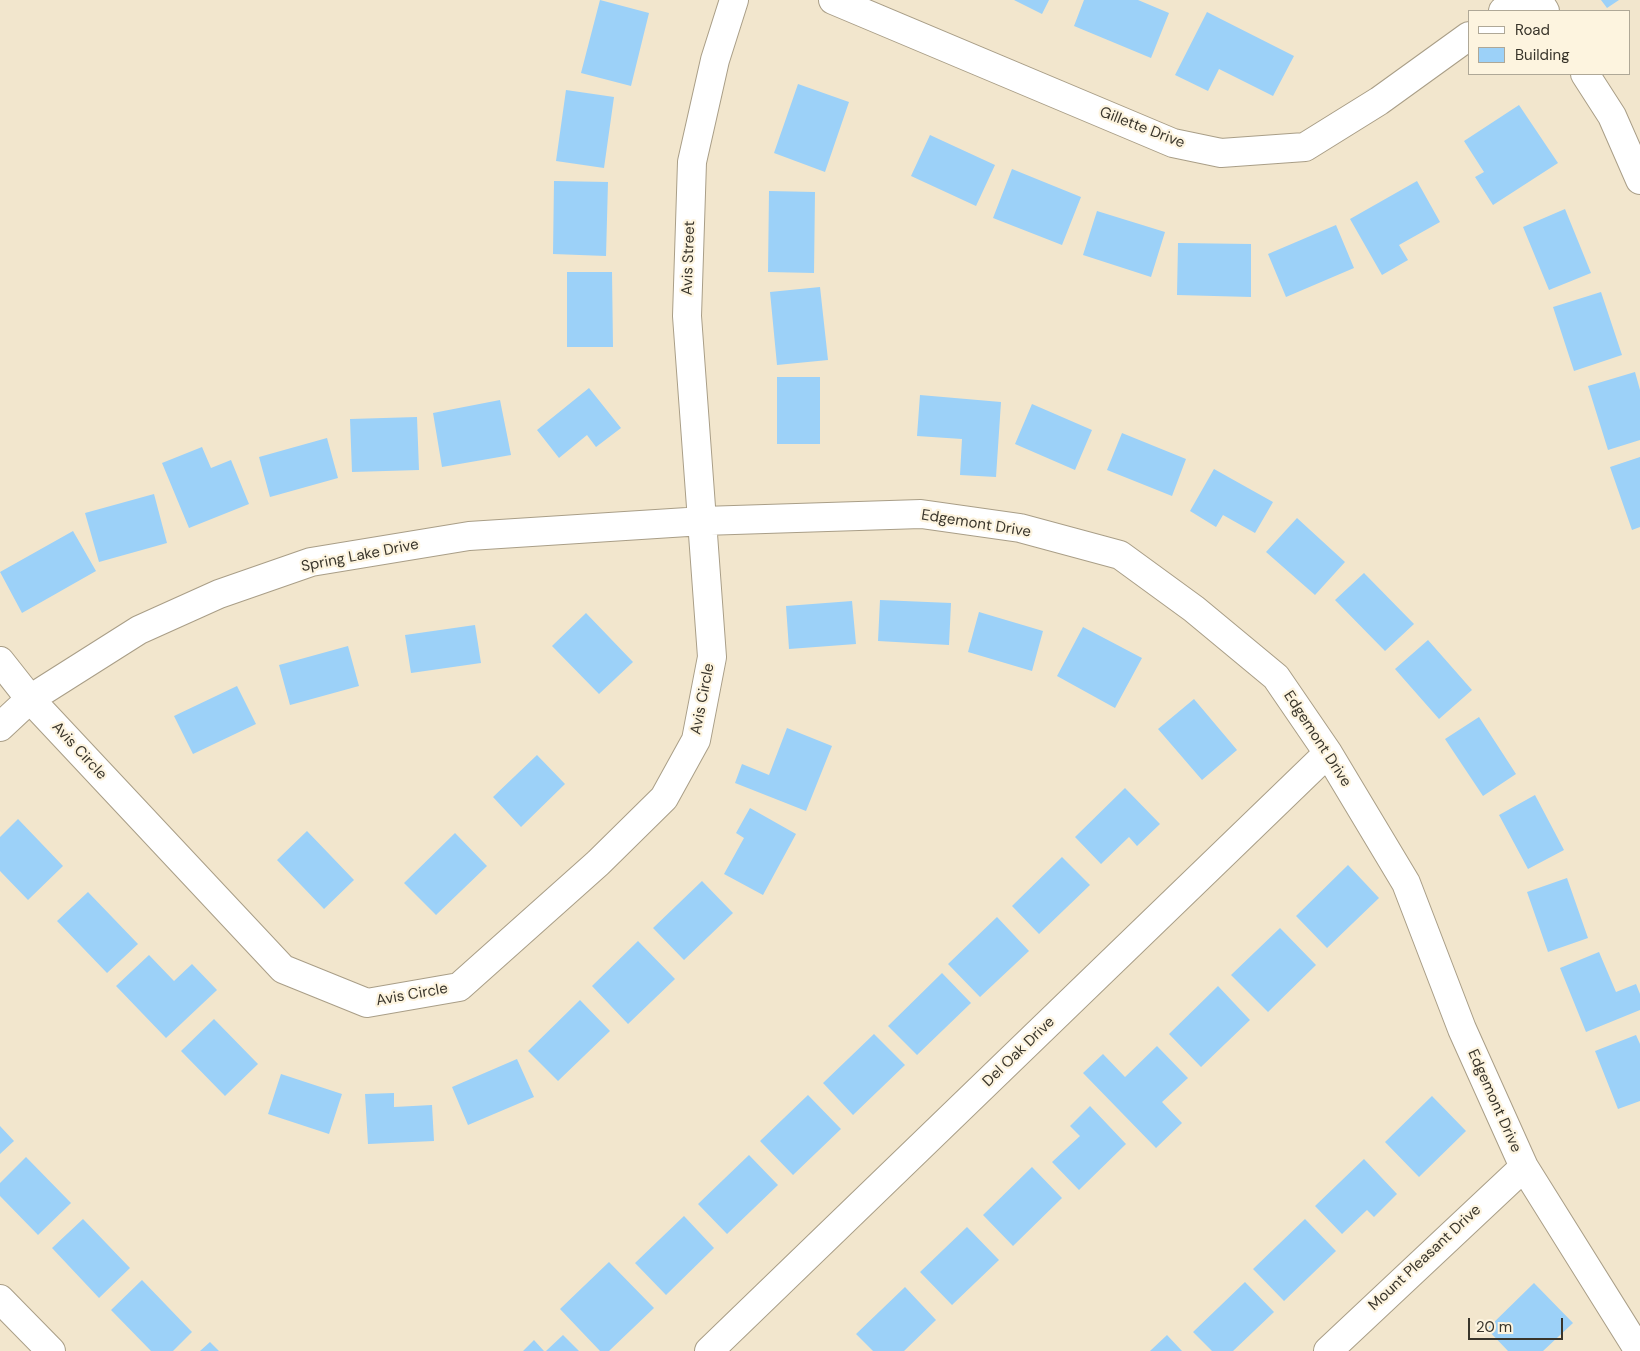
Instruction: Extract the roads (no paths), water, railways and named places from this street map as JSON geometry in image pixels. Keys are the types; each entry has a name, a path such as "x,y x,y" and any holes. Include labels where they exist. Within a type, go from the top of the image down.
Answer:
{"street":[{"name":"Avis Street","path":"702,521 687,316 692,162 715,60 734,0"},
{"name":"Gillette Drive","path":"833,0 1173,142 1221,153 1305,147 1379,101 1468,37"},
{"path":"1504,10 1519,0"},
{"path":"1586,75 1612,116 1640,180"},
{"name":"Edgemont Drive","path":"702,521 921,514 1020,528 1120,556 1194,608 1276,677 1328,753 1406,883 1462,1029 1524,1167 1639,1351"},
{"name":"Avis Circle","path":"0,661 30,699 283,969 367,1003 459,987 598,863 664,798 696,740 712,657 702,521"},
{"name":"Spring Lake Drive","path":"0,727 30,699 139,630 219,594 311,562 469,536 702,521"},
{"name":"Del Oak Drive","path":"709,1351 1328,753"},
{"name":"Mount Pleasant Drive","path":"1328,1351 1524,1167"},
{"path":"0,1299 51,1351"}]}
